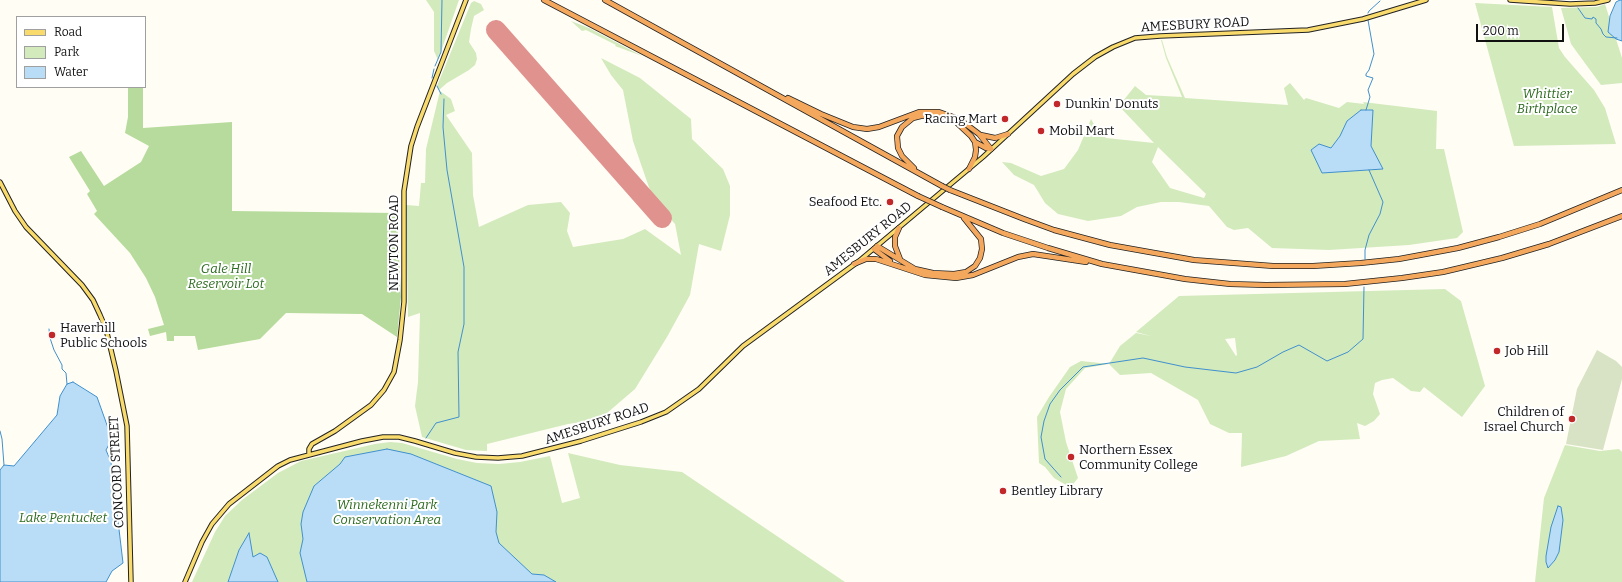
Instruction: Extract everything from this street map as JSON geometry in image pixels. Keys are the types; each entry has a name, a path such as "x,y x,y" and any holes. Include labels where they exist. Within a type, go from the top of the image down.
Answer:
{"highway":[{"path":"544,0 918,196 1003,233 1040,246 1102,264"},
{"path":"605,0 950,190 1054,230 1110,245 1194,260 1274,266 1313,266 1361,263 1398,259 1458,248 1525,229 1620,191"},
{"path":"753,82 853,127 867,129 880,128 908,116 929,111 949,114 959,119 978,134 991,150"},
{"path":"928,178 910,165 902,156 898,148 897,136 904,125 913,118 921,116 942,116 955,121 962,126 975,142 975,157 969,169"},
{"path":"978,134 995,138 1008,134"},
{"path":"975,142 991,150"},
{"path":"875,247 916,269 933,273 966,272 975,266 980,258 982,249 981,239 962,216"},
{"path":"854,264 871,259 893,264 925,275 956,278 973,275 1018,257 1032,254 1230,284 1321,285 1378,281 1429,274 1502,258 1549,244 1620,217"},
{"path":"899,228 895,237 895,246 896,253 901,260"},
{"path":"875,247 893,264"}],"main road":[{"name":"NEWTON ROAD","path":"311,454 309,449 312,444 371,405 384,390 394,372 399,346 404,302 404,191 410,146 416,127 466,0"},
{"name":"AMESBURY ROAD","path":"185,582 202,542 212,524 229,504 278,466 290,460 383,437 399,437 455,453 476,457 498,458 522,456 581,441 641,422 666,412 686,399 743,346 830,284 899,228 991,150 1073,74 1096,57 1126,41 1141,37 1176,35 1302,31 1363,19 1426,0"},
{"path":"1510,0 1570,4 1595,3 1608,0"},
{"name":"CONCORD STREET","path":"0,182 15,211 26,228 82,285 92,300 106,329 127,426 131,582"}],"green space":[{"path":"426,0 459,0 438,60 434,51 434,12"},
{"path":"474,1 481,4 484,10 474,16 471,29 469,42 476,53 477,59 475,65 439,90 437,86 471,3"},
{"name":"Whittier Birthplace","path":"1475,3 1552,7 1559,48 1594,90 1605,108 1616,144 1514,146"},
{"name":"Whittier Birthplace","path":"1605,4 1622,58 1622,83 1601,85 1571,44 1561,8 1597,7"},
{"path":"571,21 589,28 642,56 615,46 616,45 586,30 582,31"},
{"path":"1161,40 1185,98 1288,105 1284,88 1290,83 1304,100 1306,98 1339,108 1347,102 1364,104 1363,102 1437,111 1436,149 1444,149 1463,232 1457,238 1409,245 1329,250 1272,248 1248,228 1234,230 1227,227 1209,206 1179,202 1161,202 1137,207 1121,216 1088,221 1058,214 1045,203 1034,185 1014,175 1002,162 1011,163 1041,176 1064,169 1078,150 1091,119 1097,130 1106,138 1154,143 1119,106 1135,86 1146,95 1182,97 1166,58","holes":["1158,147 1206,194 1204,198 1170,188 1152,162"]},
{"path":"601,58 640,78 691,119 692,139 723,169 730,186 730,215 721,251 699,244 690,295 667,337 635,389 600,419 568,424 487,444 487,451 466,450 422,437 415,406 418,382 420,313 408,317 406,205 419,206 421,183 425,183 426,149 440,91 451,99 455,111 446,115 472,153 473,195 479,227 528,205 561,202 570,213 567,231 573,247 623,239 645,229 681,255 675,224 653,199 633,141 623,90 611,75"},
{"name":"Gale Hill Reservoir Lot","path":"128,88 143,88 143,128 232,122 232,211 397,213 401,297 397,337 362,314 286,313 260,339 198,350 195,336 174,336 174,341 167,341 166,332 150,336 148,329 164,325 155,297 146,278 130,253 94,214 97,211 87,194 90,191 69,157 81,151 104,186 141,162 149,146 125,133 128,117"},
{"path":"1445,289 1461,301 1485,386 1462,417 1424,387 1420,392 1411,391 1393,378 1382,380 1375,383 1373,394 1380,414 1374,421 1365,426 1357,423 1360,439 1319,441 1286,456 1241,467 1242,433 1229,433 1210,424 1198,400 1151,373 1120,375 1109,364 1120,346 1136,333 1151,336 1136,332 1179,296","holes":["1235,338 1236,356 1225,339"]},
{"path":"1597,350 1616,361 1622,367 1622,379 1603,450 1566,444 1577,389"},
{"path":"1081,361 1109,364 1085,368 1066,389 1060,412 1066,442 1078,478 1074,483 1073,489 1054,478 1045,467 1039,463 1037,417 1070,367"},
{"name":"Winnekenni Park Conservation Area","path":"390,442 402,443 457,459 477,463 499,464 520,462 550,456 562,503 580,498 568,453 620,465 682,472 845,582 192,582 215,532 225,516 242,500 278,473 301,461"},
{"path":"1565,445 1600,451 1619,449 1622,452 1622,582 1535,582 1544,498"}],"water":[{"path":"1622,0 1622,41 1616,39 1608,32 1610,16 1616,2"},
{"path":"1361,110 1373,110 1371,146 1383,169 1322,173 1311,150 1319,144 1331,148 1340,136 1347,121"},
{"name":"Lake Pentucket","path":"73,382 97,397 112,439 106,450 111,462 123,563 112,571 106,582 0,582 0,470 4,465 14,466 57,415 60,396 67,384"},
{"path":"387,449 411,454 491,486 497,512 496,532 499,543 532,574 544,575 556,582 307,582 300,553 303,539 301,524 303,512 314,486 340,464 345,457"},
{"path":"1558,506 1561,507 1563,520 1559,552 1555,560 1548,568 1546,556 1551,527"},
{"path":"249,533 253,557 260,553 267,557 278,582 228,582 239,550"}],"waterway":[{"path":"435,66 441,52 442,0"},
{"path":"1368,13 1380,1"},
{"path":"1578,8 1585,18 1592,19 1593,17 1596,19 1596,23 1606,37 1617,38"},
{"path":"1366,110 1370,97 1368,90 1373,78 1366,76 1366,74 1369,70 1374,54 1368,20"},
{"path":"432,78 434,69"},
{"path":"437,86 441,94"},
{"path":"426,438 436,423 459,417 458,352 464,324 464,267 447,170 443,127 444,99"},
{"path":"1365,259 1365,250 1369,235 1380,214 1383,202 1369,170"},
{"path":"1061,477 1045,459 1041,437 1044,421 1050,404 1060,390 1083,367 1143,358 1185,367 1236,373 1257,367 1283,352 1299,345 1327,361 1348,352 1363,339 1364,287"},
{"path":"49,329 54,350 62,365 62,369 66,373 67,384"},
{"path":"0,431 4,465"}],"runway":[{"path":"496,30 662,218"}],"place":[{"name":"Dunkin' Donuts","path":"1057,104"},
{"name":"Racing Mart","path":"1005,119"},
{"name":"Mobil Mart","path":"1041,131"},
{"name":"Seafood Etc.","path":"890,202"},
{"name":"Haverhill Public Schools","path":"52,335"},
{"name":"Job Hill","path":"1497,351"},
{"name":"Children of Israel Church","path":"1572,419"},
{"name":"Northern Essex Community College","path":"1071,457"},
{"name":"Bentley Library","path":"1003,491"}]}
